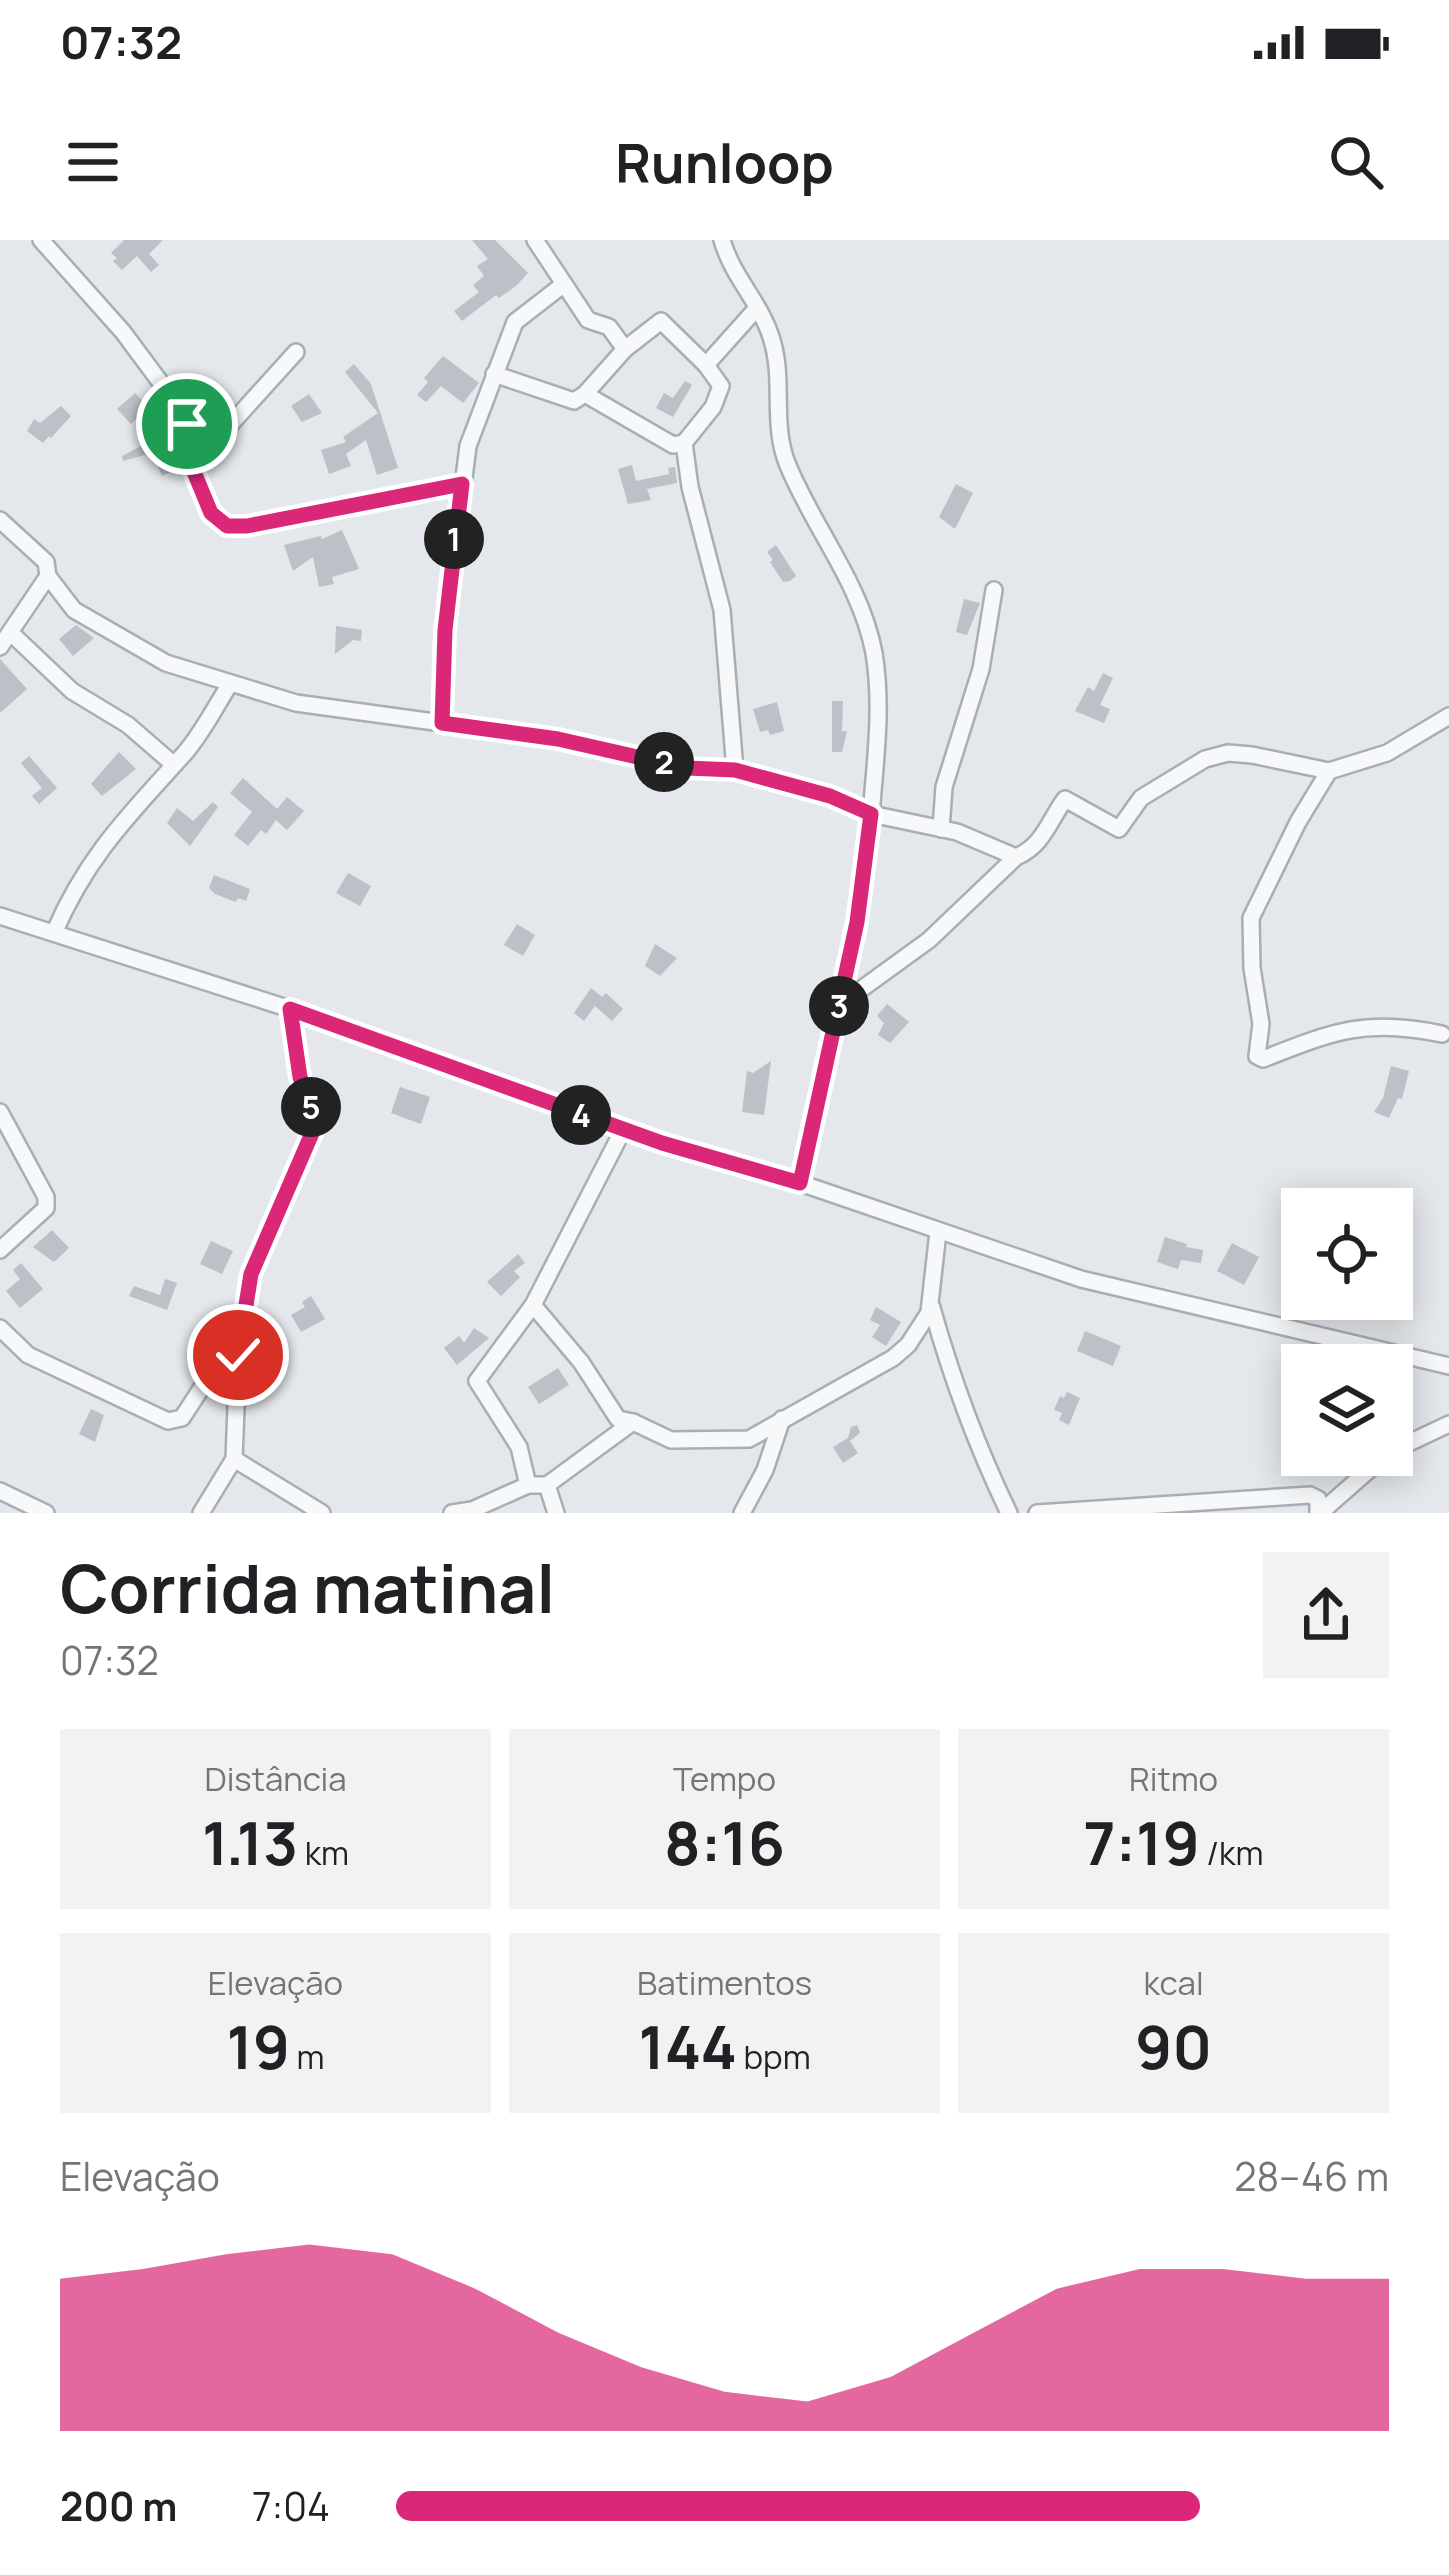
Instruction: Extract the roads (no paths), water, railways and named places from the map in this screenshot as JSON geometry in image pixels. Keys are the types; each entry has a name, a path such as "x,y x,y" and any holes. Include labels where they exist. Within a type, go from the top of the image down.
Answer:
{"street":[{"path":"41,240 123,332 169,394 187,424 188,451 211,513 227,526 462,484"},
{"path":"535,240 588,320 609,327 625,349"},
{"path":"722,240 729,264 771,334 778,367 778,433 787,464 842,566 873,646 880,716 867,866 800,1183"},
{"path":"442,723 445,630 468,446 515,322 564,284"},
{"path":"706,365 757,308"},
{"path":"494,374 567,401 585,394 625,349 661,321 721,386 717,399 684,443 673,445 585,394"},
{"path":"188,451 220,436 296,352"},
{"path":"684,443 690,487 722,610 735,770"},
{"path":"0,520 46,562 48,576 74,610 166,663 296,703 558,739 686,768 735,770 830,796 871,814 941,829 1016,857"},
{"path":"0,647 48,576"},
{"path":"941,829 944,787 981,669 994,590"},
{"path":"12,634 73,691 128,725 173,764"},
{"path":"54,933 83,871 184,754 230,684"},
{"path":"838,1006 929,940 1016,857 1029,852 1066,800 1121,829 1141,798 1205,759 1252,754 1329,771 1387,753 1449,716"},
{"path":"1329,771 1251,918 1252,968 1261,1024 1257,1056 1263,1060 1352,1028 1397,1025 1442,1034"},
{"path":"0,916 290,1009 623,1130 800,1183 1081,1280 1449,1366"},
{"path":"201,1513 234,1460 238,1355 251,1274 316,1124 300,1077 290,1009"},
{"path":"0,1112 46,1197 46,1208 0,1250"},
{"path":"528,1485 519,1447 477,1382 533,1305 623,1130"},
{"path":"932,1308 929,1312 938,1232"},
{"path":"533,1305 581,1363 618,1419 670,1440 737,1441 893,1358 908,1345 932,1308"},
{"path":"932,1308 950,1370 1009,1513"},
{"path":"0,1328 28,1355 168,1421 182,1418 210,1375 239,1376"},
{"path":"221,1372 238,1355"},
{"path":"742,1513 765,1470 782,1419"},
{"path":"452,1513 472,1510 528,1485 547,1485 633,1422"},
{"path":"1413,1441 1449,1424"},
{"path":"234,1460 322,1513"},
{"path":"1319,1513 1362,1476"},
{"path":"547,1485 556,1513"},
{"path":"0,1491 46,1513"},
{"path":"1037,1513 1310,1495 1318,1499 1319,1513"}]}
